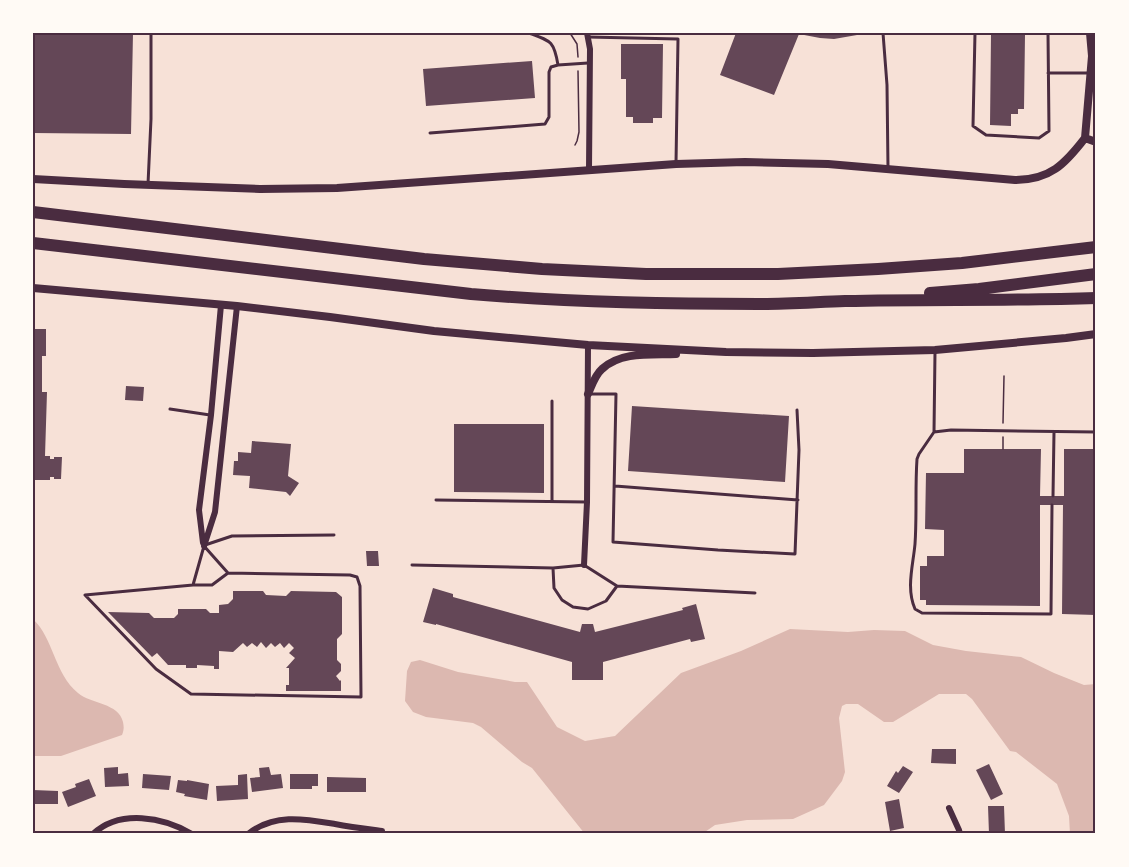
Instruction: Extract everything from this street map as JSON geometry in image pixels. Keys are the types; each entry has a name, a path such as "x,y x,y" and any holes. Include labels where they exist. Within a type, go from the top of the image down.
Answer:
{"highway":[{"path":"33,212 424,259 542,269 646,274 778,274 878,270 962,263 1096,247"},
{"path":"33,243 522,298 760,304 1096,298"},
{"path":"845,301 979,289 1096,274"}],"street":[{"path":"33,179 260,189 337,188 676,164 756,162 828,164 1029,180 1054,171 1072,156 1085,138 1092,56 1090,33"},
{"path":"587,35 590,48 589,170"},
{"path":"1085,138 1096,142"},
{"path":"33,288 237,306 434,331 588,345 713,351 935,350 1096,334"},
{"path":"204,546 199,510 221,305"},
{"path":"204,546 215,512 237,306"},
{"path":"1066,338 1096,338"},
{"path":"584,565 588,345"},
{"path":"588,394 596,376 602,369 622,357 713,351"},
{"path":"949,808 960,834"},
{"path":"93,834 113,822 131,818 150,819 170,824 192,834"},
{"path":"248,834 270,822 285,819 302,819 382,831"}],"lane":[{"path":"148,184 151,33"},
{"path":"529,33 550,42 556,50 558,65"},
{"path":"883,33 887,85 888,168"},
{"path":"975,33 973,126 986,135 1038,138 1049,131 1048,33"},
{"path":"587,35 678,39 676,164"},
{"path":"430,133 545,124 549,117 551,67 590,63"},
{"path":"1048,73 1090,73"},
{"path":"935,350 934,432 917,459 915,544 910,599 915,609 922,613 1052,614 1052,505"},
{"path":"588,394 616,394 613,542 646,545 795,554 799,450 797,410"},
{"path":"552,401 552,501"},
{"path":"170,409 211,415"},
{"path":"934,432 951,430 1096,432"},
{"path":"1053,496 1054,431"},
{"path":"615,486 798,500"},
{"path":"436,500 586,502"},
{"path":"204,546 232,536 334,535"},
{"path":"204,546 228,573"},
{"path":"193,585 204,546"},
{"path":"412,565 553,568 584,565 617,586 755,593"},
{"path":"553,568 554,588 562,600 573,607 588,609 606,601 617,586"},
{"path":"228,573 350,574 357,577 360,586 361,696 191,694 156,669 85,595 212,585 228,573"}],"path":[{"path":"570,33 577,44 578,64 579,132 575,145"},
{"path":"1003,449 1004,376"}],"shaded area":[{"path":"33,619 46,636 70,685 84,697 116,711 123,722 122,735 61,756 33,756"},
{"path":"790,629 848,632 905,631 933,645 1021,657 1084,685 1096,684 1096,834 1070,834 1069,816 1057,784 1016,752 1010,751 966,694 939,694 893,722 884,722 858,704 842,706 839,718 845,772 842,781 824,805 793,819 747,820 715,825 702,834 585,834 532,768 481,727 473,723 426,717 413,712 405,701 407,671 411,662 420,660 458,672 527,682 557,727 585,741 615,736 681,673 741,651"}],"building":[{"path":"33,33 133,33 131,134 33,133"},
{"path":"736,33 856,33 857,35 834,39 799,34 774,95 720,75"},
{"path":"1000,33 1025,35 1024,109 1018,109 1018,114 1011,114 1011,126 990,125 991,35 1000,35"},
{"path":"621,44 663,44 662,118 653,118 653,123 633,123 633,117 626,117 626,79 621,79"},
{"path":"532,61 535,98 426,106 423,69"},
{"path":"33,329 46,329 46,356 42,356 42,392 47,392 45,456 50,456 50,459 62,457 61,479 50,477 50,480 33,480"},
{"path":"126,386 144,387 143,401 125,400"},
{"path":"632,406 789,416 785,482 628,471"},
{"path":"454,424 544,424 544,493 454,492"},
{"path":"252,441 291,444 288,476 299,483 290,496 286,492 249,488 250,476 233,475 234,461 238,461 238,452 251,453"},
{"path":"964,449 1041,449 1040,496 1064,496 1064,449 1096,449 1096,615 1062,614 1063,505 1040,505 1040,606 926,605 926,600 920,600 920,566 927,566 927,556 944,556 944,530 925,529 926,473 964,473"},
{"path":"366,551 378,551 379,566 367,566"},
{"path":"433,588 453,594 453,597 580,632 582,624 593,624 595,632 683,610 682,608 696,604 705,639 691,642 690,639 603,662 603,680 572,680 572,662 423,622"},
{"path":"233,591 263,591 266,595 286,596 291,591 336,592 342,597 342,634 337,639 337,660 341,664 341,671 336,676 341,680 341,691 286,691 286,685 289,685 289,668 286,668 295,658 289,653 294,648 289,643 284,648 280,643 275,647 271,643 266,648 261,642 257,647 252,643 247,647 243,643 233,652 219,651 219,669 214,669 214,666 197,665 197,668 186,668 186,665 168,665 157,653 152,657 108,612 149,613 154,618 174,618 178,614 178,609 206,609 210,613 219,613 219,605 228,604 233,599"},
{"path":"932,749 956,749 956,764 931,763"},
{"path":"989,764 1003,794 991,800 976,770"},
{"path":"903,766 913,772 899,793 887,786 896,771 898,773"},
{"path":"118,767 118,774 128,773 129,786 105,787 104,768"},
{"path":"269,767 271,775 281,774 283,788 252,792 250,778 260,777 259,768"},
{"path":"143,774 171,776 169,790 142,788"},
{"path":"247,774 248,799 217,801 216,786 238,785 238,775"},
{"path":"290,774 318,774 318,786 312,786 312,789 290,789"},
{"path":"327,777 366,778 366,792 327,792"},
{"path":"89,779 96,796 68,807 62,792"},
{"path":"178,780 209,784 207,800 184,796 185,794 176,792"},
{"path":"33,790 58,791 58,804 33,804"},
{"path":"899,799 904,828 890,831 885,802"},
{"path":"988,806 1004,806 1005,834 989,834"}]}
